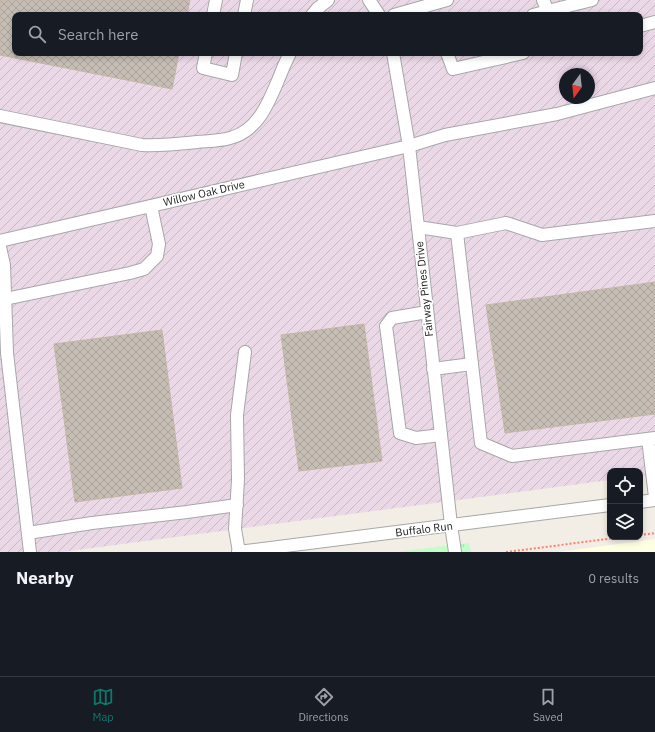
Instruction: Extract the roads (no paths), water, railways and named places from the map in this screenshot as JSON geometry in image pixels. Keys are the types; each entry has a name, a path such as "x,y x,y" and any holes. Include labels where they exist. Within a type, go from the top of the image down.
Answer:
{"street":[{"path":"214,12 216,0"},
{"path":"245,12 247,0"},
{"path":"315,12 328,0"},
{"path":"369,0 377,12"},
{"path":"416,12 431,10 447,0"},
{"path":"546,9 592,0"},
{"path":"643,25 655,22"},
{"path":"205,56 203,68 232,75 235,56"},
{"path":"0,116 142,145 157,146 231,138 250,128 266,107 289,56"},
{"name":"Fairway Pines Drive","path":"394,56 409,146 455,552"},
{"path":"448,56 452,69 510,56"},
{"name":"Willow Oak Drive","path":"0,240 409,146 445,135 557,114 655,88"},
{"path":"5,299 144,269 157,256 159,244 151,206"},
{"path":"418,228 457,232 506,223 542,235 655,221"},
{"path":"457,232 481,443 512,456 652,438 655,498 643,501"},
{"path":"0,248 4,265 8,352 30,552"},
{"path":"427,312 392,318 386,326 400,433 416,438 441,435"},
{"path":"238,552 236,529 238,480 237,415 245,352"},
{"path":"433,368 472,364"},
{"path":"28,533 92,523 237,505"},
{"name":"Buffalo Run","path":"238,552 607,506"}]}
